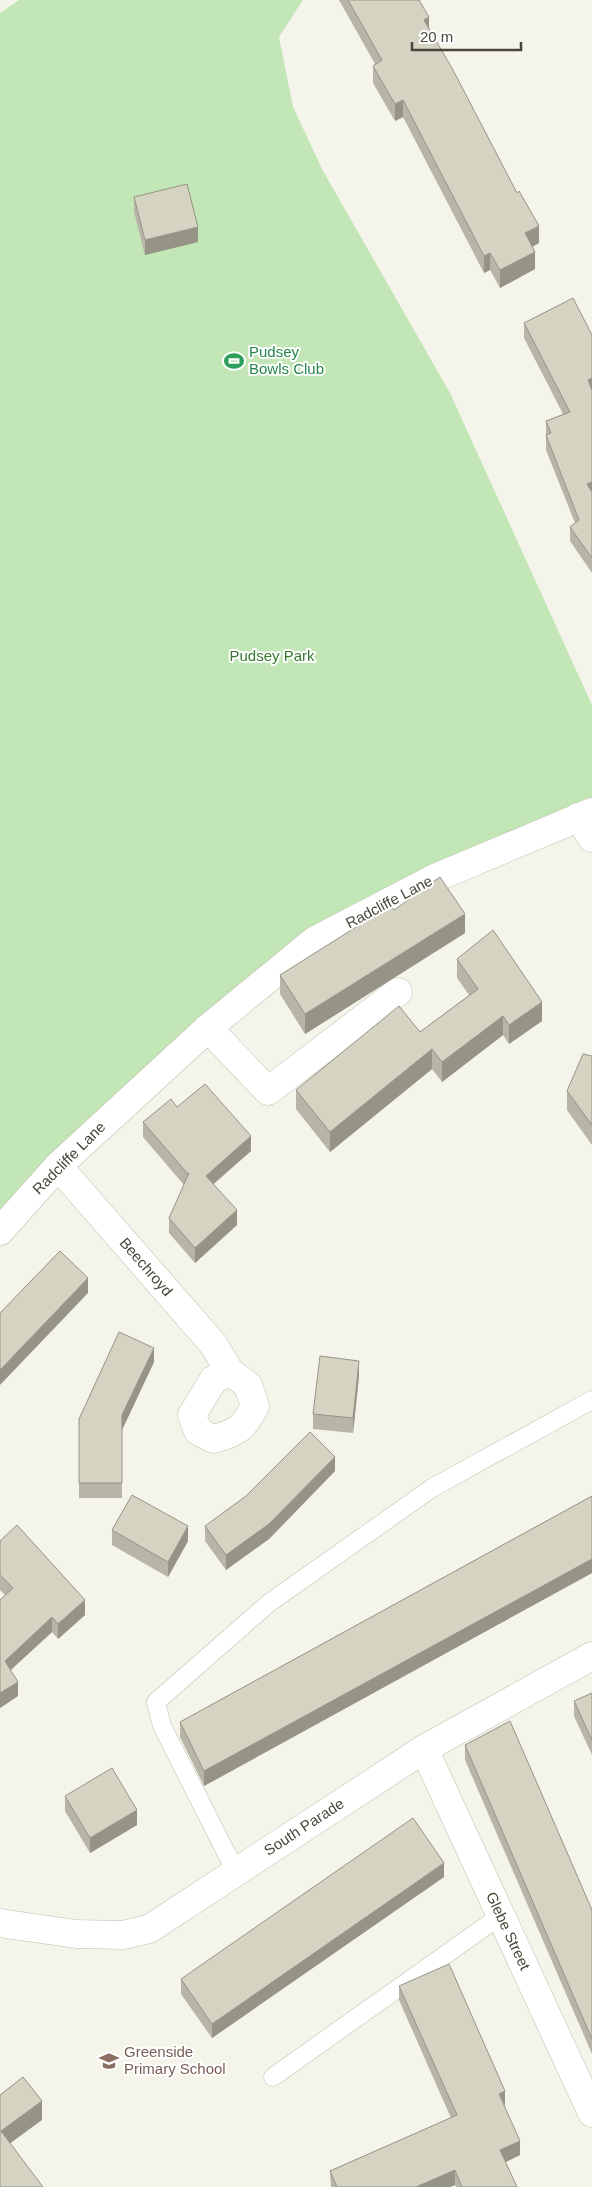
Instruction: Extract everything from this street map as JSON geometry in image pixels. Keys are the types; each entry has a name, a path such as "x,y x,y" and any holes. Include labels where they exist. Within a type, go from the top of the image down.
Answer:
{"street":[{"name":"Radcliffe Lane","path":"0,1231 58,1166 208,1028 314,941 436,878 587,822"},
{"path":"208,1028 268,1091 398,992"},
{"name":"Beechroyd","path":"58,1166 213,1344 230,1372"},
{"name":"South Parade","path":"0,1923 76,1934 122,1935 150,1929 424,1749 592,1656"},
{"name":"Glebe Street","path":"424,1749 592,2112"}],"lane":[{"path":"236,1872 162,1726 156,1702 269,1602 432,1488 592,1400"},
{"path":"273,2077 500,1916"}],"green space":[{"name":"Pudsey Park","path":"19,0 303,0 279,37 293,107 323,171 450,393 592,705 592,812 314,941 0,1223 0,13"}],"building":[{"path":"348,0 419,0 429,17 424,20 453,70 517,193 519,191 539,226 525,233 535,252 500,270 490,253 484,256 403,100 395,104 373,66 382,60"},
{"path":"187,184 198,227 145,240 134,197"},
{"path":"573,298 592,335 592,378 588,380 592,390 592,482 587,484 592,492 592,558 570,527 579,520 546,435 551,433 546,421 570,412 524,323"},
{"path":"440,877 465,914 305,1014 280,975 391,905 394,910"},
{"path":"493,930 542,1002 509,1025 503,1016 442,1062 432,1049 330,1132 296,1090 399,1006 420,1032 478,989 457,959"},
{"path":"583,1054 592,1056 592,1125 567,1091"},
{"path":"205,1084 251,1136 206,1176 237,1210 195,1248 169,1218 189,1173 143,1122 171,1099 177,1107"},
{"path":"60,1251 88,1278 0,1370 0,1313"},
{"path":"119,1332 154,1348 122,1415 122,1483 79,1483 79,1419"},
{"path":"320,1356 359,1361 353,1418 313,1414"},
{"path":"310,1432 335,1457 269,1524 226,1555 205,1526 246,1496"},
{"path":"132,1495 188,1526 168,1562 112,1530"},
{"path":"592,1496 592,1559 204,1771 180,1722"},
{"path":"17,1525 85,1600 58,1624 52,1617 5,1661 18,1682 0,1693 0,1600 13,1588 0,1575 0,1541"},
{"path":"592,1693 592,1740 574,1701"},
{"path":"510,1721 592,1910 592,2039 465,1745"},
{"path":"112,1768 137,1810 90,1838 65,1796"},
{"path":"413,1818 444,1863 212,2024 181,1979"},
{"path":"449,1964 505,2091 499,2094 520,2141 500,2150 517,2187 462,2187 455,2170 416,2187 337,2187 330,2171 457,2115 399,1986"},
{"path":"23,2077 42,2101 1,2131 43,2187 0,2187 0,2095"}],"place":[{"name":"Pudsey Bowls Club","path":"234,361"},
{"name":"Greenside Primary School","path":"109,2061"}]}
